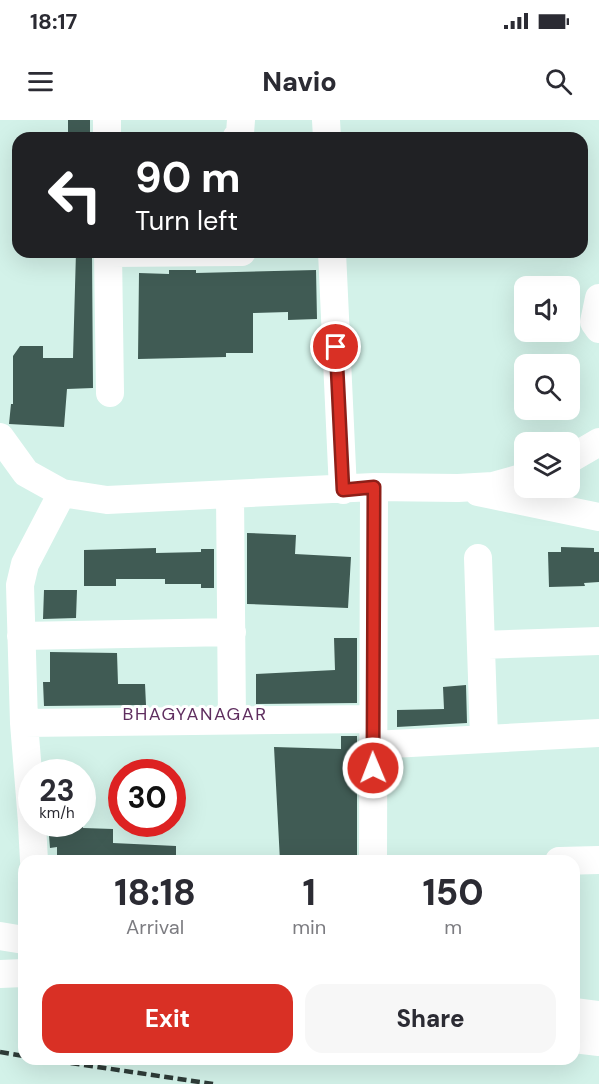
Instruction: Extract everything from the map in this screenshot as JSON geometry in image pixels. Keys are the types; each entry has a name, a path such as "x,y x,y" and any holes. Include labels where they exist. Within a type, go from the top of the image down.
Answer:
{"street":[{"path":"108,258 110,393"},
{"path":"332,258 343,490"},
{"path":"599,298 594,322 599,329"},
{"path":"0,437 26,473 62,493 107,500 374,487 458,488 494,486 514,480"},
{"path":"580,453 599,442"},
{"path":"373,855 374,487"},
{"path":"458,488 599,517"},
{"path":"27,759 19,596 22,574 62,493"},
{"path":"230,495 232,720"},
{"path":"478,558 484,738"},
{"path":"21,636 232,632"},
{"path":"481,645 599,641"},
{"path":"24,723 232,720 372,732 484,738 599,733"},
{"path":"33,837 34,855"},
{"path":"580,860 599,860"},
{"path":"0,936 18,939"},
{"path":"580,1013 599,1015"},
{"path":"580,1040 599,1042"}],"building":[{"path":"68,120 90,120 90,132 68,132"},
{"path":"76,258 92,258 93,388 67,389 64,427 9,424 11,404 13,404 13,356 20,346 43,346 43,358 73,358"},
{"path":"169,270 196,270 196,273 316,270 317,319 288,320 288,312 253,313 253,353 226,353 226,357 138,359 139,273 169,274"},
{"path":"247,533 296,535 295,554 351,557 348,608 247,604"},
{"path":"561,547 594,548 594,552 599,552 599,582 584,583 585,586 549,587 548,552 561,552"},
{"path":"156,548 156,553 201,552 201,549 214,549 214,588 201,588 201,584 165,584 165,579 116,579 116,586 84,586 84,550"},
{"path":"44,590 77,590 76,618 43,619"},
{"path":"334,638 357,638 357,703 256,704 256,674 335,670"},
{"path":"50,652 117,653 118,684 145,684 146,705 44,706 43,682 50,682"},
{"path":"466,685 467,723 397,727 397,710 444,709 443,687"},
{"path":"341,736 357,736 357,855 280,855 274,747 341,749"},
{"path":"96,828 108,829 108,837 113,837 113,843 176,846 176,855 57,855 57,847 50,848 49,837 96,837"}],"railway":[{"path":"0,1052 18,1055"},
{"path":"85,1065 213,1084"}],"district":[{"name":"BHAGYANAGAR","path":"195,714"}],"route":[{"path":"336,347 343,490 374,487 373,768"}]}
